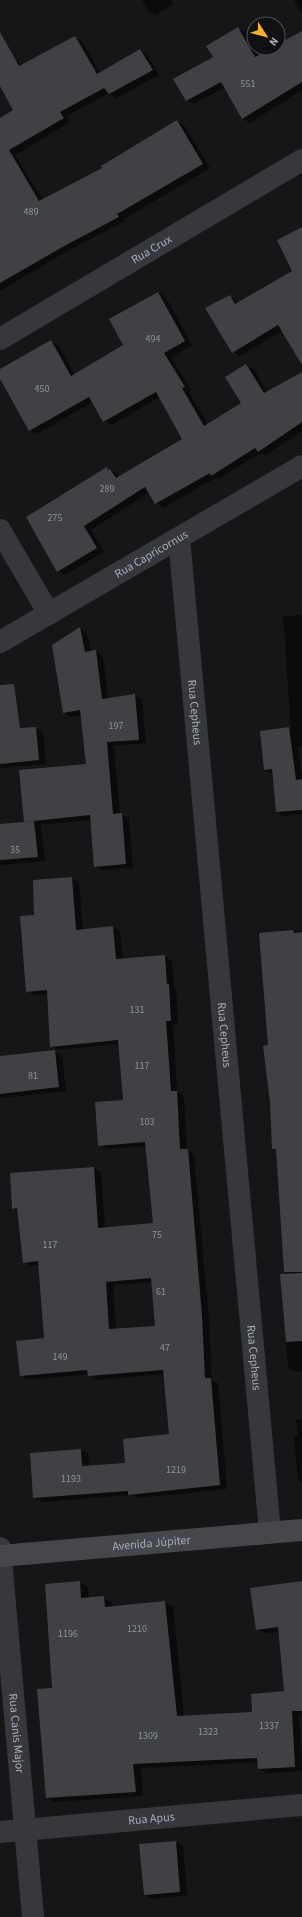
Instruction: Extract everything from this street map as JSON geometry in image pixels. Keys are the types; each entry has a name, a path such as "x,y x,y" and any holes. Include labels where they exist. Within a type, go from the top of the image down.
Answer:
{"main road":[{"name":"Avenida Júpiter","path":"0,1554 302,1530"}],"street":[{"name":"Rua Crux","path":"0,339 302,160"},
{"name":"Rua Capricornus","path":"0,642 302,466"},
{"path":"0,530 49,614"},
{"name":"Rua Cepheus","path":"179,538 270,1532"},
{"name":"Rua Canis Major","path":"0,1554 34,1917"},
{"name":"Rua Apus","path":"0,1832 302,1806"}],"building":[{"path":"238,27 246,41 246,56 286,56 286,40 302,31 302,82 242,119 221,82 186,101 173,79 213,57 206,46"},
{"path":"0,32 19,66 75,36 97,74 140,49 153,70 109,94 104,88 60,112 64,118 9,150 39,201 102,168 101,166 177,120 203,164 117,214 119,217 66,245 0,283 0,118 13,110 0,86"},
{"path":"302,227 302,365 278,325 232,353 205,308 230,295 235,304 292,271 277,240"},
{"path":"158,292 185,341 164,353 185,387 182,388 204,426 241,403 225,377 246,364 264,393 302,372 302,422 258,452 255,448 211,476 210,473 155,504 145,487 84,526 97,548 57,572 26,517 107,467 116,478 182,439 156,392 103,422 89,397 29,431 0,379 0,369 51,340 71,376 123,345 109,319"},
{"path":"80,627 85,652 96,650 102,699 135,694 139,740 107,742 113,814 122,813 126,864 94,867 90,815 24,822 19,770 86,764 80,710 63,713 52,645"},
{"path":"14,684 20,728 36,727 39,760 0,764 0,685"},
{"path":"289,727 296,780 302,779 302,810 276,812 272,769 264,770 260,731"},
{"path":"34,821 38,857 0,860 0,824"},
{"path":"72,877 76,930 113,926 116,959 165,955 167,984 169,984 171,1021 166,1021 171,1091 177,1091 180,1149 188,1149 202,1316 205,1378 211,1378 220,1485 128,1495 128,1491 33,1498 30,1453 81,1449 82,1466 125,1463 123,1439 169,1434 163,1370 88,1376 87,1370 20,1376 16,1341 44,1338 38,1261 23,1263 17,1208 12,1209 10,1173 94,1167 98,1228 153,1223 145,1142 98,1146 95,1102 123,1100 118,1040 50,1047 47,990 26,992 20,916 34,915 33,880","holes":["151,1278 155,1326 109,1329 106,1282"]},
{"path":"293,930 294,933 302,932 302,1272 284,1272 276,1149 272,1149 270,1102 263,1046 268,1045 259,933"},
{"path":"55,1050 59,1087 0,1094 0,1056"},
{"path":"302,1273 302,1341 286,1342 280,1274"},
{"path":"80,1581 81,1598 104,1596 105,1607 165,1601 177,1716 252,1712 251,1694 284,1691 278,1627 256,1630 250,1588 302,1581 302,1711 292,1711 295,1767 258,1769 257,1758 133,1764 136,1792 46,1798 37,1689 52,1688 45,1584"},
{"path":"176,1841 180,1892 144,1895 139,1844"}]}
